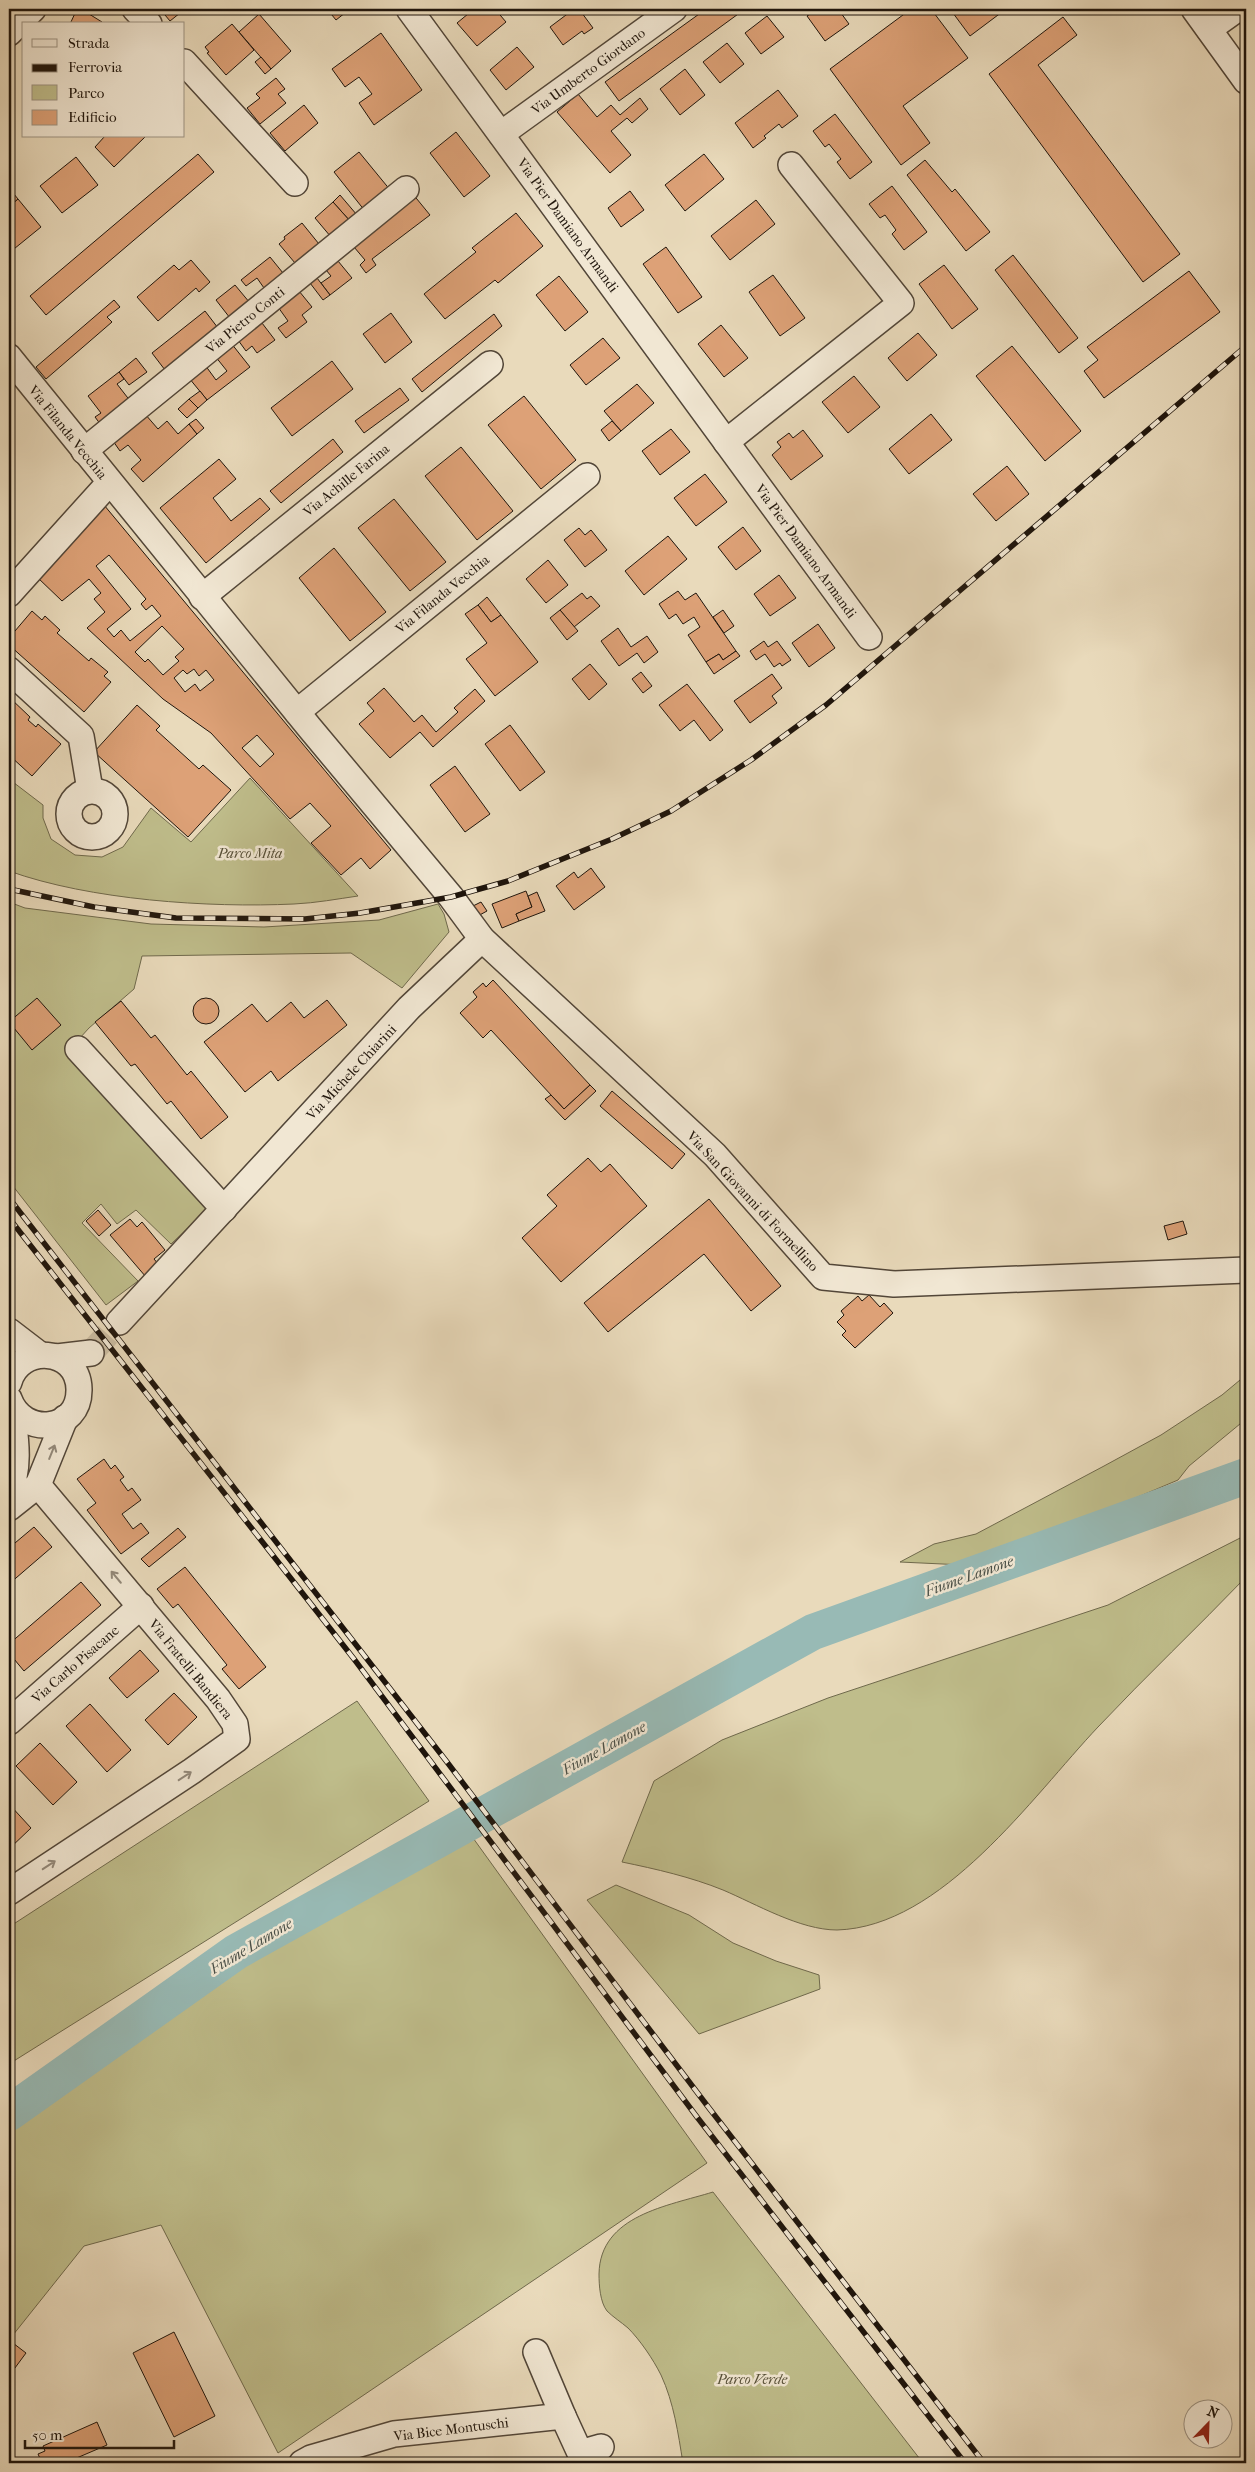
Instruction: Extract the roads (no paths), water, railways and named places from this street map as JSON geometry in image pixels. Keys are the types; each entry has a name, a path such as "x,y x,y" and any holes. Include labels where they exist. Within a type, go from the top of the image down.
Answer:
{"street":[{"path":"9,33 33,9"},
{"path":"135,9 147,22"},
{"name":"Via Umberto Giordano","path":"501,134 674,9"},
{"path":"1194,9 1246,81"},
{"path":"1209,29 1237,9"},
{"name":"Via Pier Damiano Armandi","path":"421,13 501,134 869,637"},
{"path":"185,63 295,183"},
{"path":"726,442 901,304 791,165"},
{"name":"Via Pietro Conti","path":"84,452 406,189"},
{"name":"Via Filanda Vecchia","path":"9,357 109,483 451,897 482,939"},
{"name":"Via Achille Farina","path":"202,596 490,364"},
{"name":"Via Filanda Vecchia","path":"297,712 587,476"},
{"name":"Via Filanda Vecchia","path":"9,594 109,483"},
{"path":"9,670 81,736 90,790"},
{"name":"Via Michele Chiarini","path":"119,1322 409,1008 482,939"},
{"name":"Via San Giovanni di Formellino","path":"482,939 714,1155 823,1277 894,1284 1246,1270"},
{"path":"78,1050 224,1209"},
{"path":"9,1332 72,1369 77,1378 79,1389 78,1400 65,1418 38,1485 9,1508"},
{"path":"9,1382 18,1365 28,1358 91,1353 77,1378"},
{"path":"10,1403 20,1417 30,1424 42,1426 55,1424 65,1418"},
{"path":"9,1492 14,1481 16,1450 10,1403"},
{"name":"Via Fratelli Bandiera","path":"9,1892 237,1739 235,1724 218,1698 38,1485"},
{"name":"Via Carlo Pisacane","path":"9,1722 141,1606"},
{"path":"536,2352 580,2453 600,2447"},
{"name":"Via Bice Montuschi","path":"308,2461 394,2434 563,2416"}],"waterway":[{"name":"Fiume Lamone","path":"9,2113 236,1952 813,1632 1246,1476"}],"tunnel":[{"path":"91,1353 119,1322"}],"railway":[{"path":"9,889 94,907 176,918 305,919 360,913 451,897 508,881 612,839 671,811 751,760 826,705 1246,346"},
{"path":"9,1198 447,1762 709,2108 984,2463"},
{"path":"9,1218 354,1659 697,2117 965,2463"}],"park label":[{"name":"Parco Mita","path":"250,853"},
{"name":"Parco Verde","path":"752,2379"}]}
